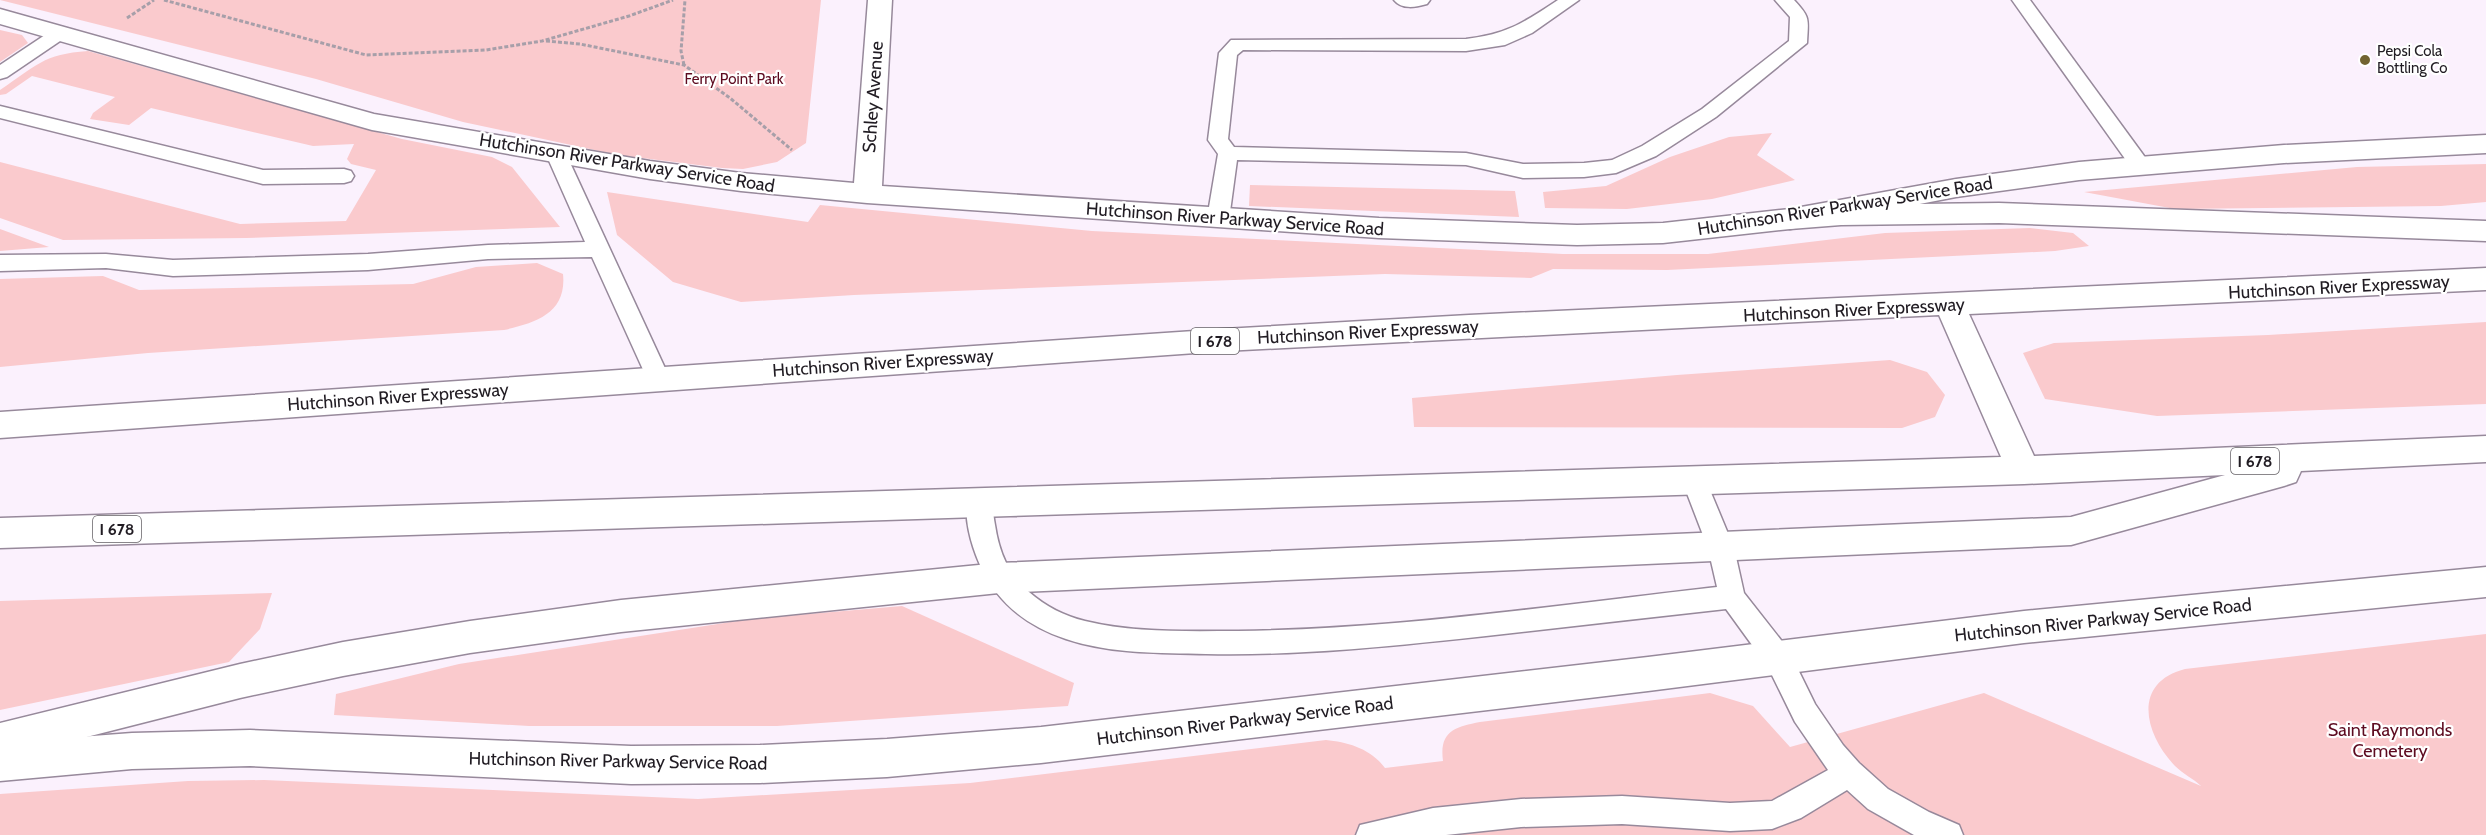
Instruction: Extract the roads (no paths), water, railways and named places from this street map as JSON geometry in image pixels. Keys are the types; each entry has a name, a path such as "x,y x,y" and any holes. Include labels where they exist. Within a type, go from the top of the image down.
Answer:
{"main road":[{"name":"Schley Avenue","path":"867,194 880,0"},
{"name":"Hutchinson River Parkway Service Road","path":"0,16 372,122 694,177 867,194 1390,229 1577,235 1683,231 1790,219 1956,188 2140,165 2328,151 2486,144"},
{"path":"1790,219 1880,214 1999,213 2486,231"},
{"name":"Hutchinson River Expressway","path":"0,425 1047,351 1469,326 2486,279"},
{"path":"1950,305 2024,471"},
{"name":"I 678","path":"0,534 979,502 1695,483 2024,471 2486,449"},
{"path":"0,741 252,679 403,647 621,616 999,578 2071,531 2342,457"},
{"name":"Hutchinson River Parkway Service Road","path":"0,762 132,751 250,748 598,764 710,766 843,760 1041,744 2001,630 2486,582"}],"lane":[{"path":"1403,0 1409,2 1421,0"},
{"path":"1570,0 1526,29 1498,41 1466,45 1238,44 1228,53 1218,132 1221,147 1228,153 1466,159 1523,171 1584,170 1616,166 1649,151 1709,114 1798,43 1798,16 1784,0"},
{"path":"2021,0 2140,165"},
{"path":"0,73 60,33"},
{"path":"0,112 263,177 344,176"},
{"path":"1218,219 1228,153"},
{"path":"556,154 658,379"},
{"path":"0,263 106,261 173,268 368,262 488,252 599,249"},
{"path":"1695,483 1721,548 1732,597 1778,658 1805,713 1833,754 1849,773 1878,799 1948,835"},
{"path":"979,502 988,558 999,578 1016,598 1053,623 1082,633 1114,639 1275,643 1354,639 1732,597"},
{"path":"1371,835 1434,822 1521,813 1622,810 1730,817 1772,815 1790,808 1849,773"}],"place":[{"name":"Pepsi Cola Bottling Co","path":"2365,60"}],"park label":[{"name":"Ferry Point Park","path":"734,79"},
{"name":"Saint Raymonds Cemetery","path":"2390,740"}]}
